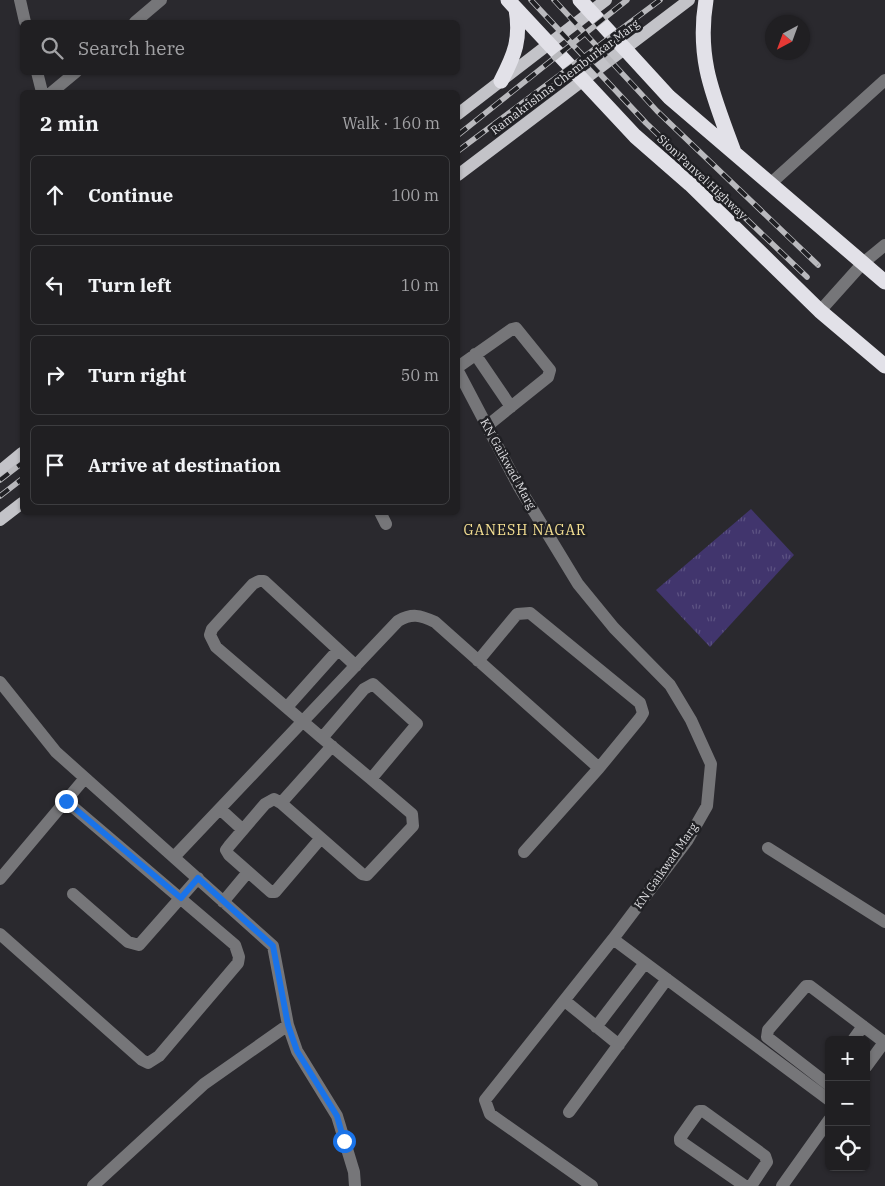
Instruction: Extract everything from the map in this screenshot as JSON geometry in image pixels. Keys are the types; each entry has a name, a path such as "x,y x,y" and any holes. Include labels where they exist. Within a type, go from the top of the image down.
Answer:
{"highway":[{"path":"706,0 701,27 707,80 734,153"},
{"path":"501,81 518,42 520,30 512,4"},
{"name":"Sion Panvel Highway","path":"512,4 635,136 690,184 820,311 885,366"},
{"path":"585,6 669,97 885,282"}],"main road":[{"path":"460,112 549,43 585,6 606,0"},
{"name":"Ramakrishna Chemburkar Marg","path":"460,173 690,0"},
{"path":"0,471 20,457"},
{"path":"0,520 20,505"}],"street":[{"path":"20,0 25,20"},
{"path":"137,20 161,0"},
{"path":"38,75 42,90"},
{"path":"54,90 72,75"},
{"path":"770,184 885,80"},
{"path":"820,311 863,263 885,245"},
{"path":"460,365 516,328 550,370 548,377 487,426"},
{"path":"475,354 511,407"},
{"name":"KN Gaikwad Marg","path":"460,375 519,487 578,584 614,628 670,685 691,720 710,764 707,806 687,841 565,1001 486,1100 490,1114 592,1186"},
{"path":"321,838 275,892 271,892 229,855 226,850 269,800 274,799 281,803 321,838 362,874 367,875 413,826 412,814 216,647 210,635 218,623 253,584 264,581 356,666"},
{"path":"478,661 517,614 530,613 640,703 643,713 598,768 524,852"},
{"path":"174,857 398,621 409,615 423,616 435,622 598,768"},
{"path":"287,708 338,650"},
{"path":"0,682 56,752 273,946 288,1025 297,1051 337,1116 354,1172 355,1186"},
{"path":"281,803 327,742 346,710 364,690 373,684 417,724 371,779"},
{"path":"330,694 346,710"},
{"path":"0,879 86,778"},
{"path":"0,934 142,1060 148,1062 159,1056 238,964 240,957 235,945 66,801"},
{"path":"220,809 243,830"},
{"path":"768,848 885,922"},
{"path":"224,902 248,872"},
{"path":"73,894 134,945 139,945 198,878"},
{"path":"613,939 825,1097"},
{"path":"596,1027 646,963"},
{"path":"569,1112 667,979"},
{"path":"825,1078 767,1037 768,1030 806,986 810,986 885,1042 870,1062"},
{"path":"565,1001 619,1045"},
{"path":"93,1186 204,1084 288,1025"},
{"path":"856,1036 863,1026"},
{"path":"745,1186 680,1141 680,1138 700,1111 703,1111 765,1156 766,1162 751,1186"},
{"path":"782,1186 825,1126"}],"green space":[{"path":"751,509 794,555 710,647 656,590"}],"railway":[{"path":"531,0 646,123 807,277"},
{"path":"554,0 657,111 818,265"},
{"path":"460,133 627,0"},
{"path":"460,150 660,0"},
{"path":"0,480 20,465"},
{"path":"0,496 20,481"}],"district":[{"name":"GANESH NAGAR","path":"525,530"}],"route":[{"path":"66,801 181,898 198,878 273,946 288,1025 297,1051 337,1116 344,1141"}]}
